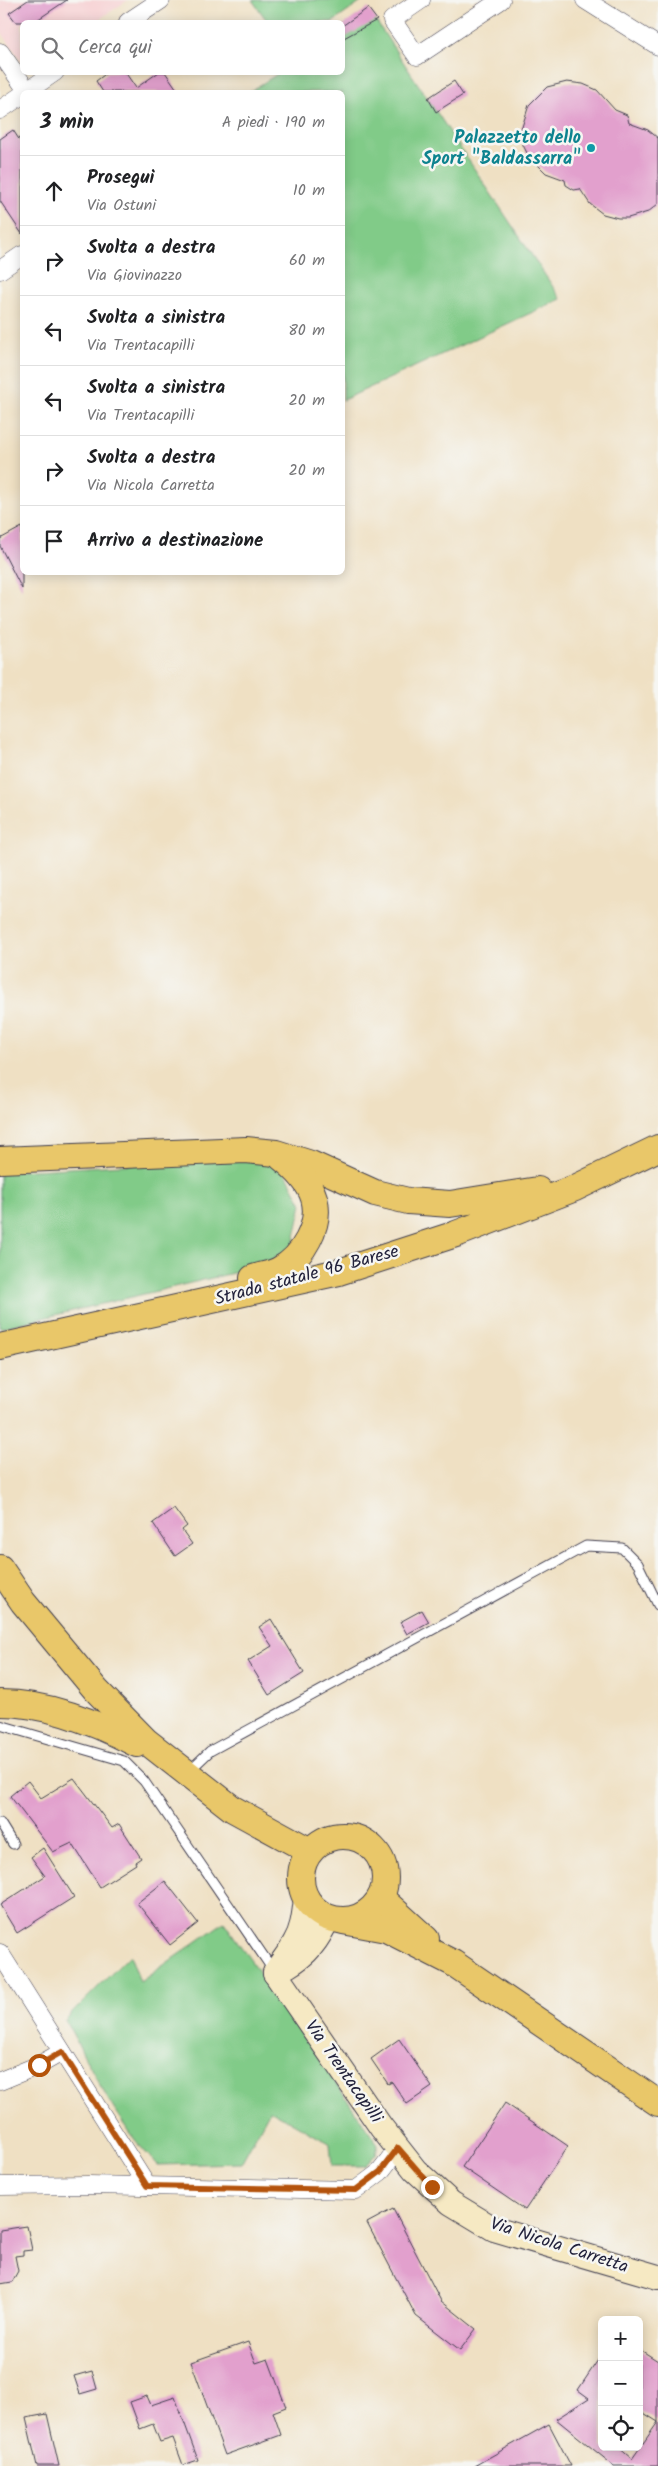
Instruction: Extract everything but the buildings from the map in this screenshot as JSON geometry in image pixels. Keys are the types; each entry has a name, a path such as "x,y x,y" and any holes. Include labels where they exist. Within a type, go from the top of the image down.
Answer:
{"main road":[{"path":"0,1160 246,1150 276,1153 311,1164 375,1193 408,1201 450,1204 529,1193 658,1146"},
{"name":"Strada statale 96 Barese","path":"0,1347 94,1328 339,1272 456,1234 576,1188 658,1146"},
{"path":"94,1328 280,1270 301,1251 314,1227 314,1199 299,1171 276,1153"},
{"path":"0,1568 23,1602 96,1690 163,1756 233,1809 306,1875"},
{"path":"0,1704 46,1709 99,1724 163,1756"},
{"path":"335,1919 366,1914 381,1898 386,1884 383,1864 372,1846 361,1839 347,1835 333,1837 320,1842 306,1875 312,1907 335,1919 386,1929 453,1963 658,2103"},
{"path":"381,1898 453,1963"}],"street":[{"path":"131,20 161,0"},
{"path":"421,0 392,20 417,56 501,0"},
{"path":"585,0 657,43"},
{"path":"0,52 24,90"},
{"path":"30,90 51,75"},
{"path":"0,110 20,97"},
{"path":"0,270 20,256"},
{"path":"275,1973 303,1926 306,1875"},
{"path":"275,1973 310,1950 335,1919"},
{"path":"0,1953 147,2186"},
{"name":"Via Trentacapilli","path":"275,1973 381,2128 398,2148"},
{"path":"0,2080 39,2065 62,2052"},
{"path":"0,2186 147,2186 356,2190 380,2172 398,2148"},
{"name":"Via Nicola Carretta","path":"398,2148 415,2170 451,2203 494,2229 658,2277"}],"lane":[{"path":"186,1774 210,1751 586,1546 622,1548 638,1564 658,1605"},
{"name":"Via Trentacapilli","path":"0,1725 124,1761 144,1781 275,1973"},
{"path":"0,1823 14,1844"}],"shaded area":[{"path":"0,0 128,0 98,20 20,20 20,59 0,30"}],"green space":[{"path":"252,0 364,0 336,20 267,20"},
{"path":"370,12 561,299 345,399 345,90 252,90 276,75 345,75 345,29"},
{"path":"260,1157 282,1166 302,1204 293,1246 267,1265 0,1328 0,1172"},
{"path":"224,1922 378,2144 376,2154 365,2166 332,2166 330,2144 270,2110 241,2163 158,2165 130,2133 106,2096 65,2020 130,1955 140,1982"}],"place":[{"name":"Palazzetto dello Sport \"Baldassarra\"","path":"591,148"}],"route":[{"path":"39,2065 62,2052 147,2186 356,2190 380,2172 398,2148 415,2170 432,2187"}]}
